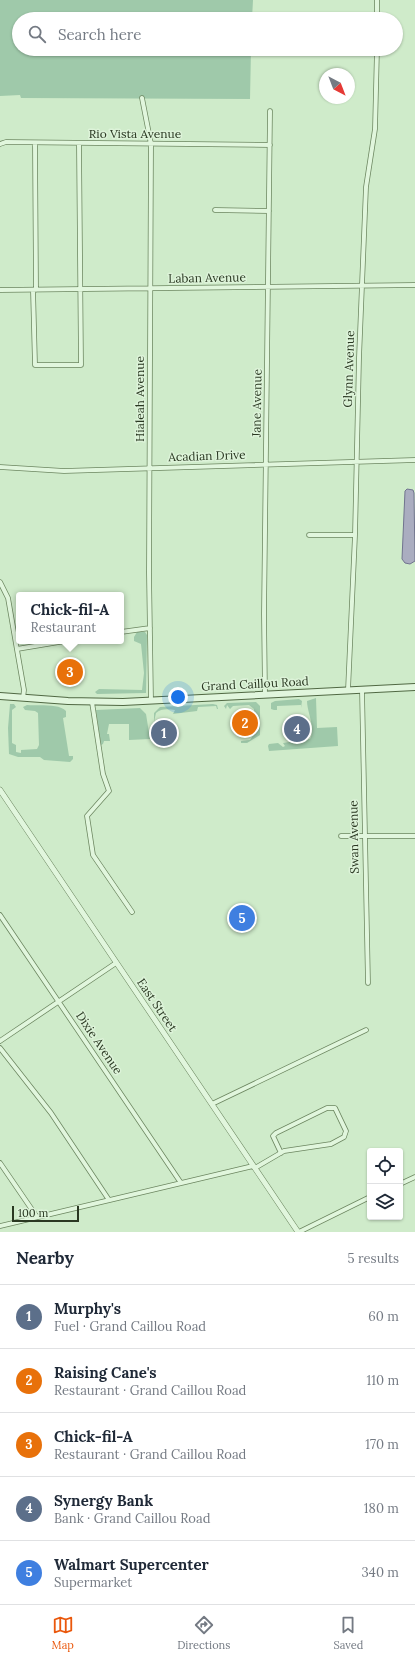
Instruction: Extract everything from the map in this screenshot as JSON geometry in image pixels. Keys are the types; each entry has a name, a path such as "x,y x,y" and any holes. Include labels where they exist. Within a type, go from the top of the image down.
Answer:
{"main road":[{"name":"Grand Caillou Road","path":"0,696 92,702 151,701 415,687"}],"street":[{"path":"377,0 377,12"},
{"name":"Glynn Avenue","path":"348,690 355,535 362,286 367,182 375,129 377,56"},
{"name":"Hialeah Avenue","path":"142,98 151,144 149,468 151,701"},
{"name":"Jane Avenue","path":"265,695 264,614 270,111"},
{"name":"Rio Vista Avenue","path":"0,144 6,142 270,145"},
{"path":"36,143 35,365 82,365 79,144"},
{"path":"215,210 269,210"},
{"name":"Laban Avenue","path":"0,290 415,285"},
{"name":"Acadian Drive","path":"0,467 64,471 415,460"},
{"path":"309,534 355,535"},
{"path":"0,582 8,598 16,643"},
{"path":"124,632 150,628"},
{"path":"16,644 24,690 23,698"},
{"path":"17,649 47,644"},
{"name":"Swan Avenue","path":"362,690 368,983"},
{"path":"92,702 103,774 109,791 87,816 93,855 132,912"},
{"name":"East Street","path":"0,790 298,1232"},
{"path":"341,836 415,836"},
{"name":"Dixie Avenue","path":"0,915 181,1183"},
{"path":"0,1041 116,963"},
{"path":"212,1104 366,1030"},
{"path":"0,1048 51,1113 109,1200"},
{"path":"0,1226 254,1167 281,1153 331,1144 344,1137 346,1131 335,1108 327,1108 276,1133 273,1136 281,1153"},
{"path":"0,1163 37,1217"},
{"path":"403,1183 415,1177"},
{"path":"298,1232 367,1198"}],"green space":[{"path":"0,0 253,0 252,12 12,12 12,56 251,56 250,99 21,98 20,95 0,96"},
{"path":"137,632 145,632 147,635 146,693 97,694 95,692 99,689 142,690 144,673 141,644 134,641 134,637"},
{"path":"316,698 317,728 337,727 338,746 269,751 269,744 278,743 283,747 285,746 283,743 310,739 312,735 312,725 307,701"},
{"path":"299,699 302,701 301,708 301,705 277,706 277,710 271,709 271,703 275,701"},
{"path":"256,702 260,706 260,735 247,743 241,743 241,741 250,740 255,733 254,709 249,705 233,706 230,709 227,705 226,709 224,706 227,703"},
{"path":"10,704 14,704 16,707 12,710 12,743 16,745 16,752 21,753 21,750 37,749 39,745 38,713 35,711 25,710 23,707 27,705 53,706 63,708 66,711 66,717 63,718 69,756 73,756 73,759 70,762 44,760 40,757 18,757 9,754 8,728"},
{"path":"217,705 218,709 216,706 198,707 197,711 173,714 175,710 160,710 156,713 154,722 154,713 160,707"},
{"path":"140,708 146,714 150,739 129,740 129,724 109,724 107,734 109,734 110,741 104,741 101,745 96,710"}],"water":[{"path":"407,489 413,490 414,493 415,561 410,564 405,563 402,559 405,491"}],"place":[{"name":"Chick-fil-A","path":"70,672"},
{"name":"Raising Cane's","path":"245,723"},
{"name":"Synergy Bank","path":"297,729"},
{"name":"Murphy's","path":"164,733"},
{"name":"Walmart Supercenter","path":"242,918"}]}
